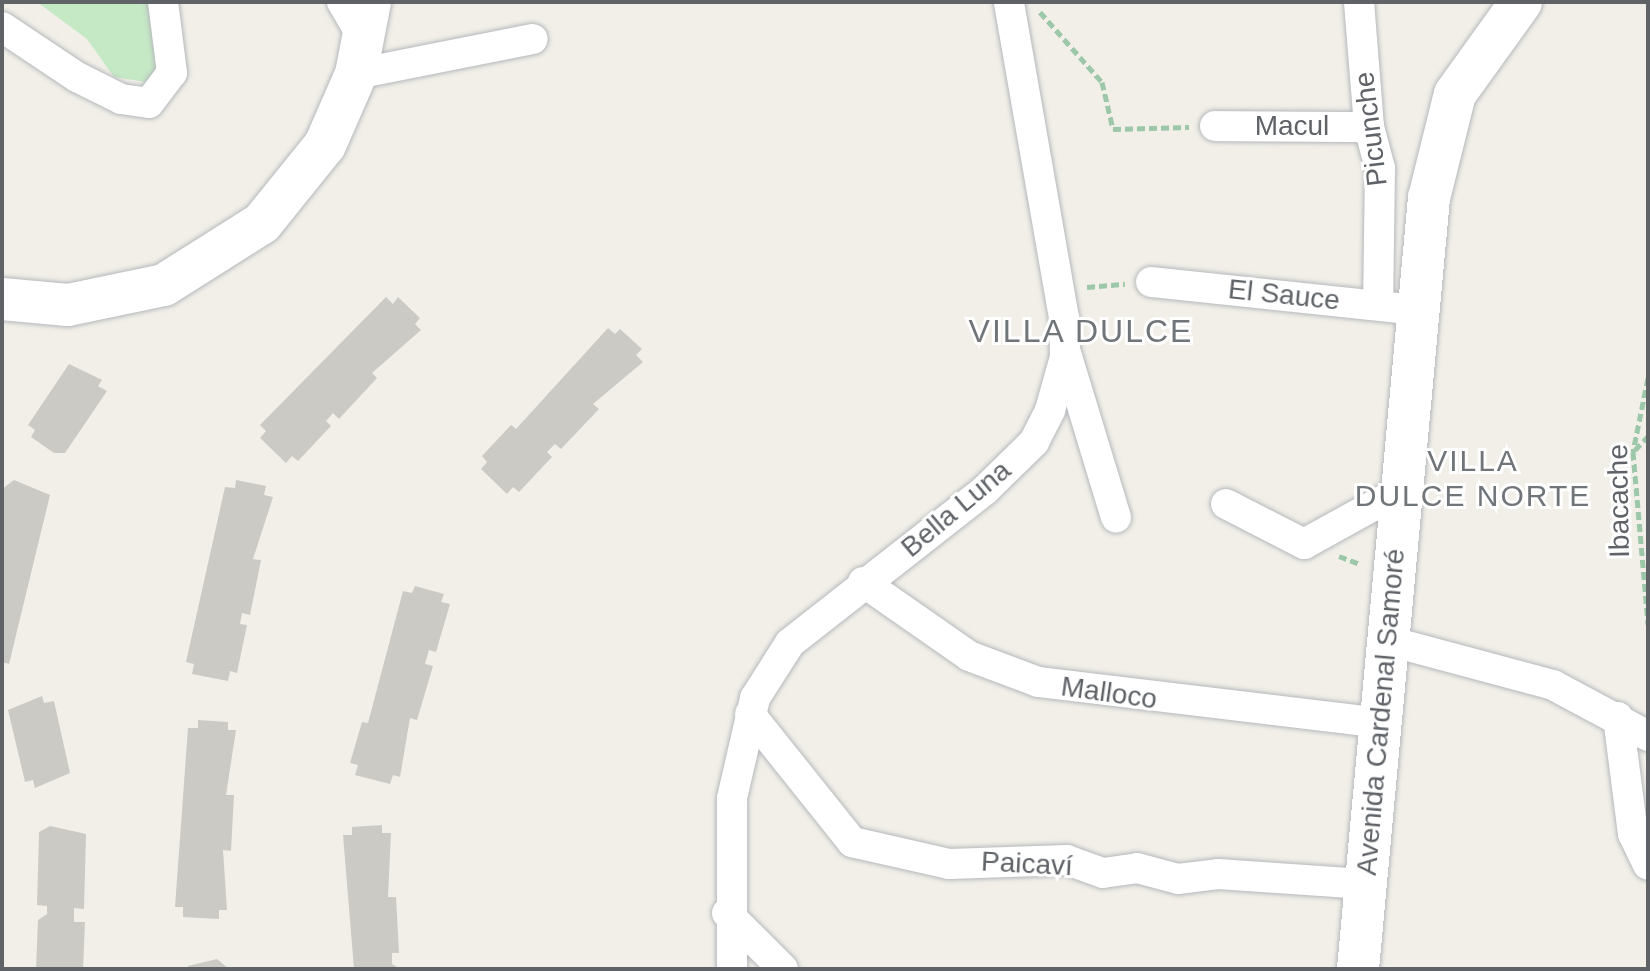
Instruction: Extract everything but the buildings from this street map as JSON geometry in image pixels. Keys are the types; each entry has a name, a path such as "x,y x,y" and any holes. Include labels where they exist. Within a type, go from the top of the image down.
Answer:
{"street":[{"path":"2,27 77,77 121,99 149,103 172,73 163,2"},
{"path":"2,299 68,305 164,285 262,223 325,145 363,38 342,2"},
{"name":"Bella Luna","path":"732,969 727,913 732,798 750,714 790,643 863,582 985,490 1034,442 1065,351 1058,289 1009,2"},
{"name":"Picunche","path":"1359,2 1369,127 1380,168 1397,308"},
{"name":"Avenida Cardenal Samoré","path":"1358,969 1402,490 1397,308 1439,139 1480,49 1521,2"},
{"path":"363,38 533,39"},
{"name":"Macul","path":"1215,126 1369,127"},
{"name":"El Sauce","path":"1151,282 1397,308"},
{"path":"1065,351 1116,518"},
{"path":"1226,504 1304,544 1402,490"},
{"name":"Malloco","path":"863,582 969,656 1038,682 1383,723"},
{"path":"1389,641 1553,685 1618,717 1648,736"},
{"name":"Paicaví","path":"750,714 852,842 949,864 1067,860 1103,873 1137,868 1178,879 1218,874 1365,884"},
{"path":"1618,717 1633,834 1648,865"},
{"path":"727,913 783,969"}],"path":[{"path":"1032,2 1102,82 1113,129 1215,126"},
{"path":"1058,289 1151,282"},
{"name":"Ibacache","path":"1648,378 1633,452 1648,624"},
{"path":"1633,452 1648,436"},
{"path":"1304,544 1394,575"}],"green space":[{"path":"37,2 155,2 159,70 146,82 114,77 87,39"}],"district":[{"name":"VILLA DULCE","path":"1081,331"},
{"name":"VILLA DULCE NORTE","path":"1473,478"}]}
